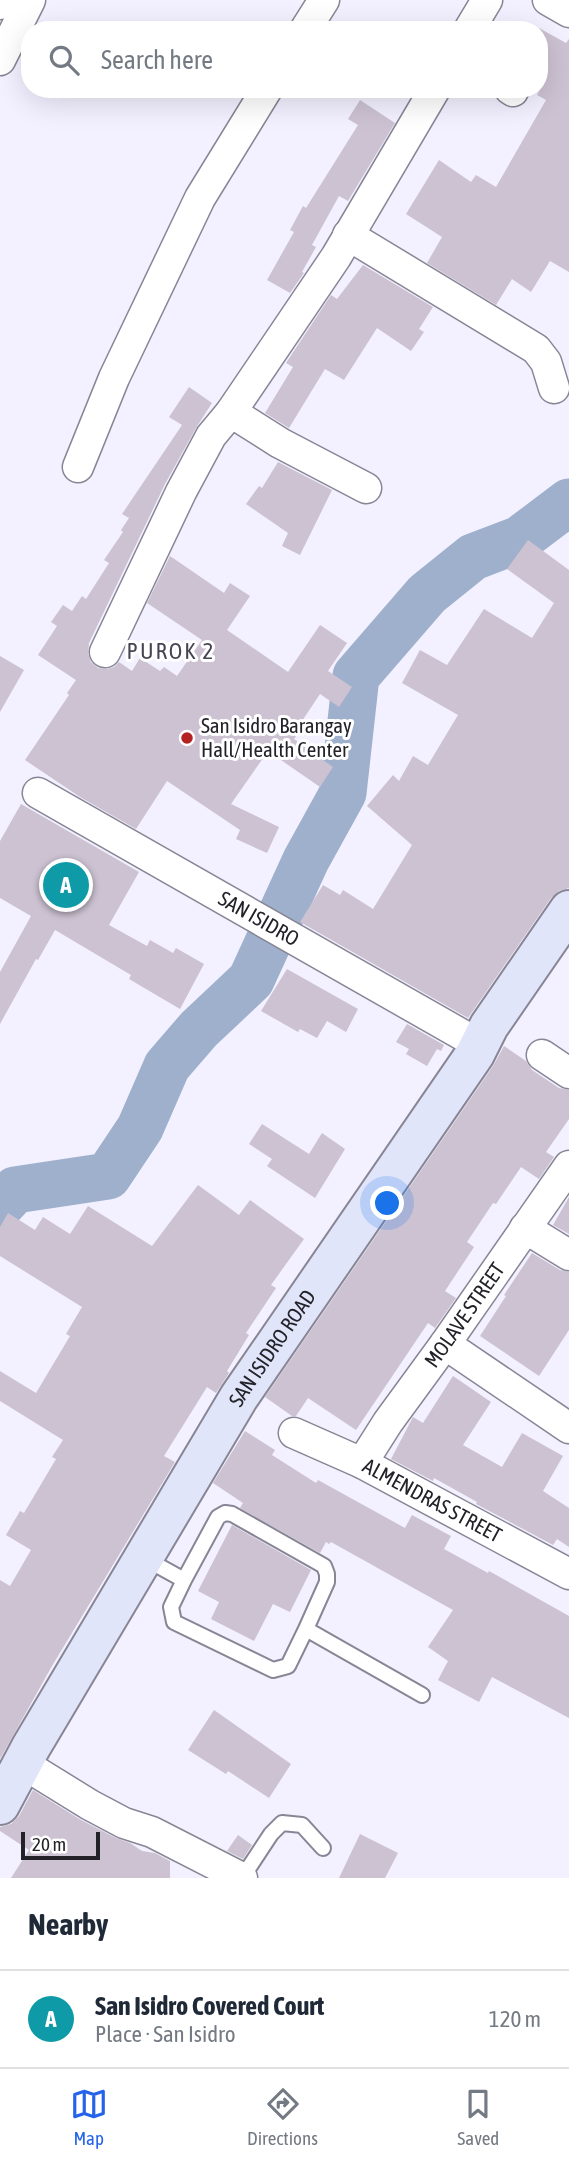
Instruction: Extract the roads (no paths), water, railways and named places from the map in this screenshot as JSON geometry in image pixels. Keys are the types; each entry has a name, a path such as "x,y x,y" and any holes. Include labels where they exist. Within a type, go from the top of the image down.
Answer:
{"main road":[{"name":"SAN ISIDRO ROAD","path":"0,1805 22,1763 239,1397 480,1045 489,1026 569,909"}],"street":[{"path":"0,60 30,0"},
{"path":"311,21 324,0"},
{"path":"475,21 487,0"},
{"path":"548,0 569,12"},
{"path":"78,467 114,378 200,198 261,98"},
{"path":"105,652 211,436 231,412 336,257 430,98"},
{"path":"348,235 536,349 546,362 554,388"},
{"path":"231,412 280,443 366,488"},
{"name":"SAN ISIDRO","path":"38,793 480,1045"},
{"path":"542,1055 569,1073"},
{"name":"MOLAVE STREET","path":"362,1463 388,1422 569,1166"},
{"path":"525,1227 569,1255"},
{"path":"445,1344 569,1428"},
{"name":"ALMENDRAS STREET","path":"294,1433 362,1463 569,1574"},
{"path":"22,1763 124,1823 152,1832 242,1878"}],"lane":[{"path":"225,1513 232,1514 324,1566 327,1574 327,1582 288,1666 274,1670 174,1622 171,1607 184,1580 218,1517 225,1513"},
{"path":"143,1558 184,1580"},
{"path":"306,1629 422,1695"},
{"path":"242,1878 271,1834 282,1823 302,1825 323,1847"}],"waterway":[{"path":"0,1206 15,1190 108,1176 140,1128 167,1066 199,1029 251,980 306,860 343,793 356,676 427,594 473,557 520,539 569,502"}],"place":[{"name":"San Isidro Barangay Hall/Health Center","path":"187,738"},
{"name":"San Isidro Covered Court","path":"66,885"}],"district":[{"name":"PUROK 2","path":"171,651"}]}
